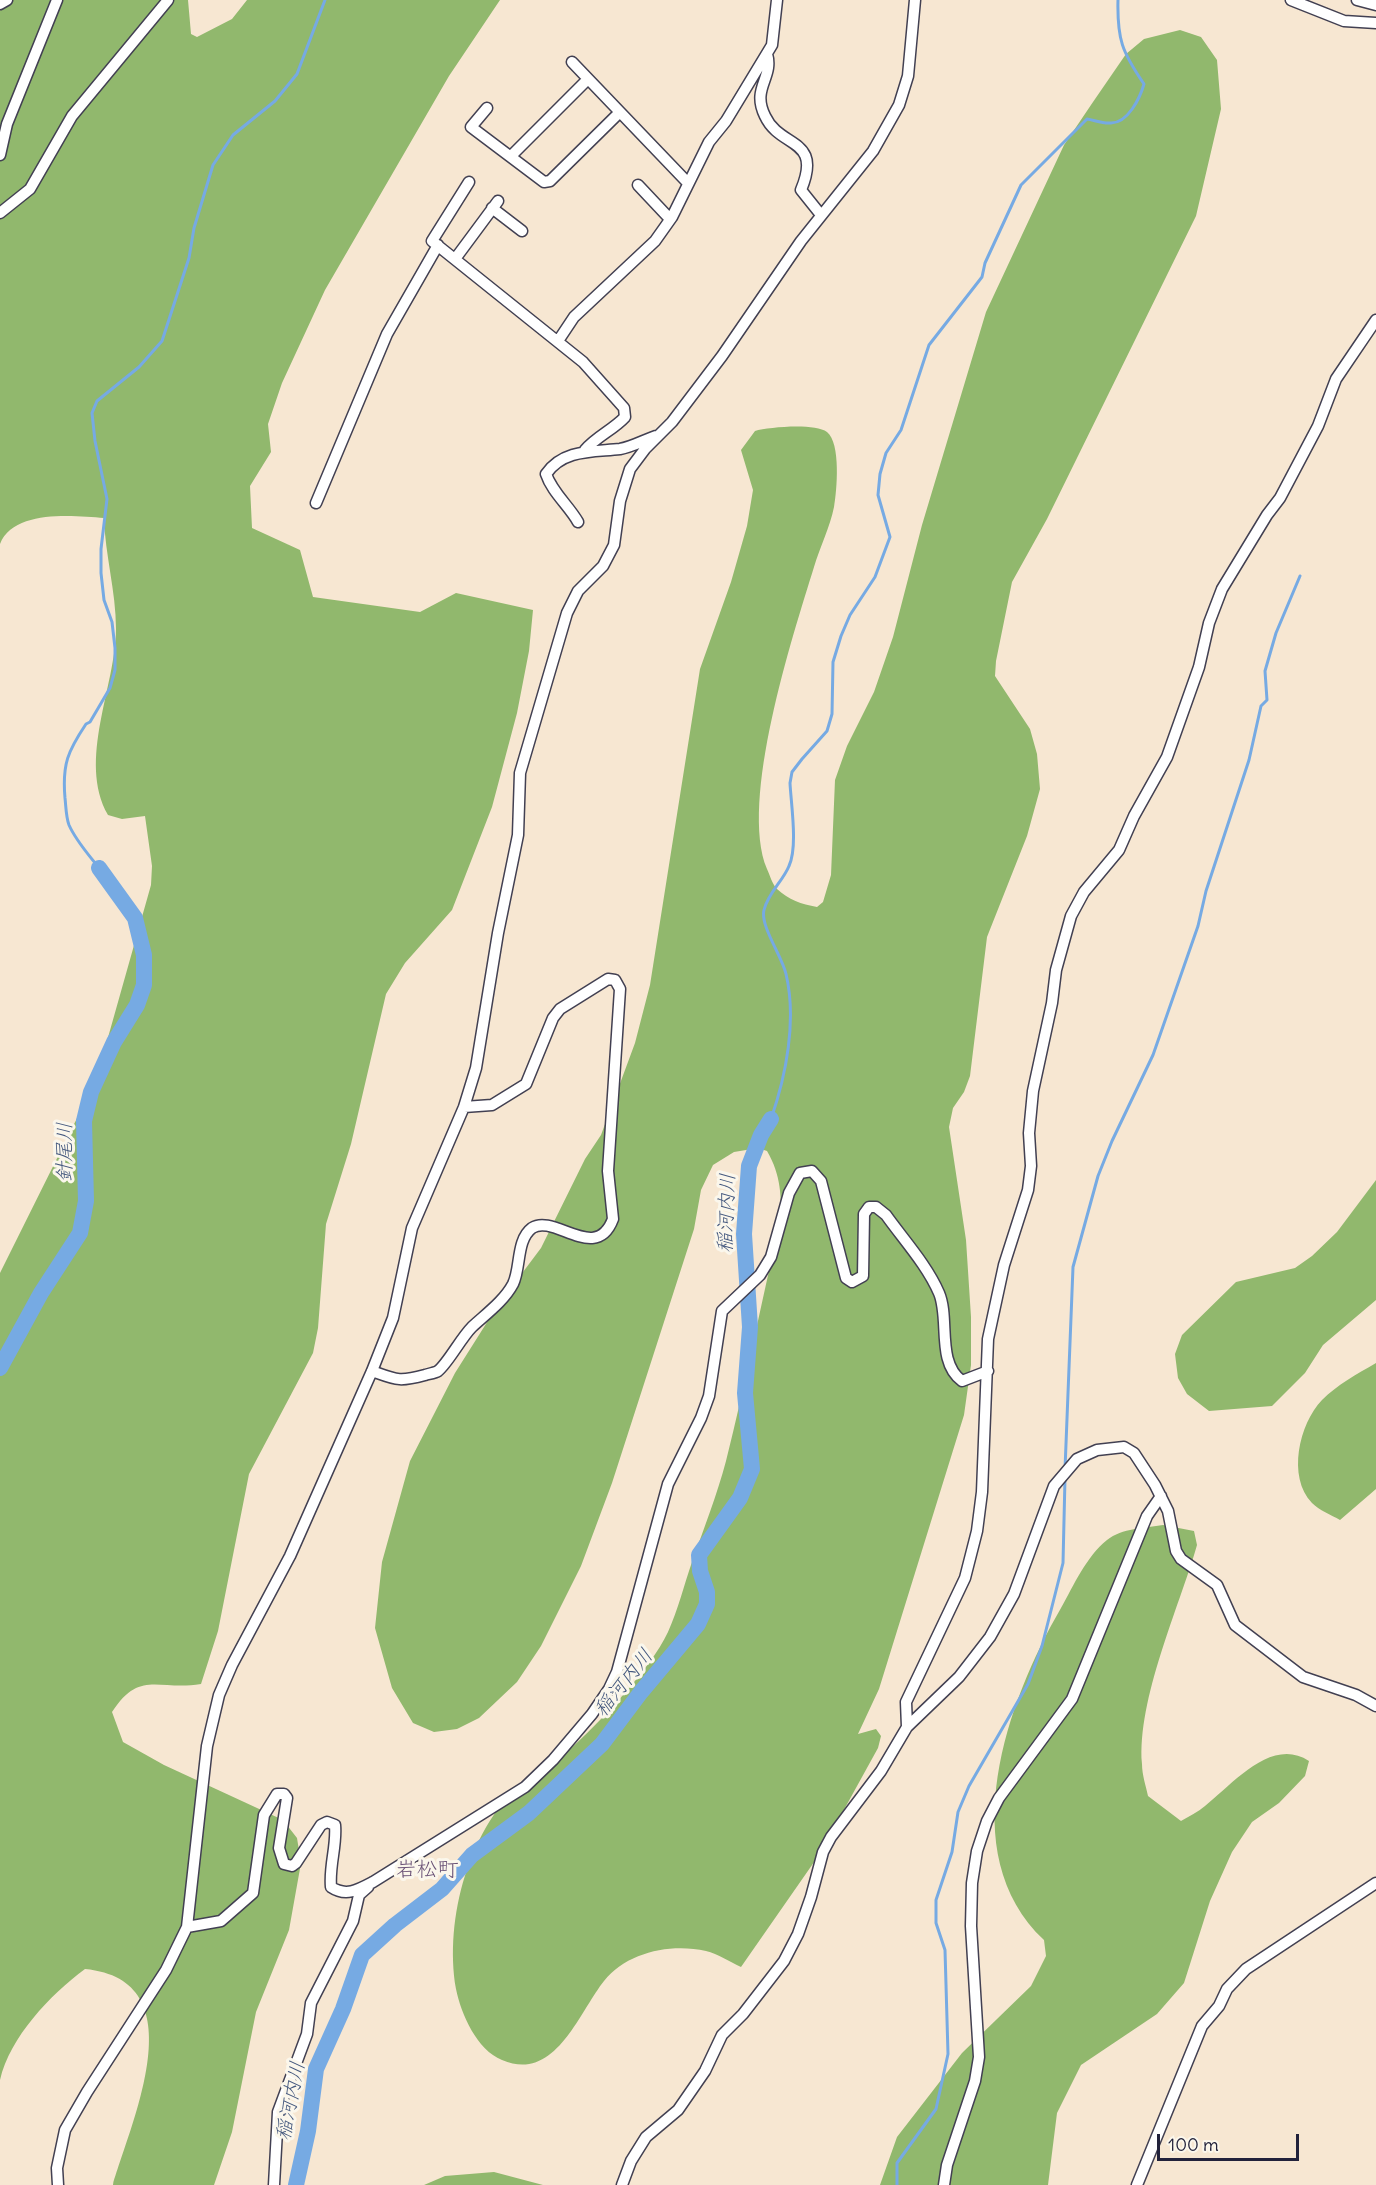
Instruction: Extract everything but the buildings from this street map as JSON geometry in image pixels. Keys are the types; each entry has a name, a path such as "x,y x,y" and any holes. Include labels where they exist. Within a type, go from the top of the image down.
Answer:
{"street":[{"path":"0,4 7,0"},
{"path":"0,155 7,124 57,0"},
{"path":"0,213 30,189 72,116 168,0"},
{"path":"558,341 574,317 655,241 670,219 709,142 726,121 772,45 777,0"},
{"path":"58,2185 57,2168 65,2130 166,1970 186,1927 207,1746 219,1695 232,1665 290,1556 372,1371 393,1318 412,1228 464,1107 476,1068 498,933 518,835 520,773 567,613 578,591 603,566 614,545 620,501 630,469 722,356 821,215 873,151 899,105 908,76 915,0"},
{"path":"1291,0 1344,21 1376,23"},
{"path":"1357,0 1376,5"},
{"path":"767,54 770,63 758,98 760,105 773,128 800,146 804,153 807,176 801,190 821,215"},
{"path":"572,62 687,182"},
{"path":"511,156 587,80"},
{"path":"487,108 471,127 544,182 550,181 619,113"},
{"path":"470,182 432,241 584,362 624,408 625,417 618,424 597,436 585,450"},
{"path":"638,185 670,219"},
{"path":"455,260 495,205 522,231"},
{"path":"316,503 387,334 438,245"},
{"path":"907,1727 906,1702 965,1578 977,1531 982,1492 988,1339 1004,1265 1028,1190 1031,1166 1029,1133 1033,1091 1052,1003 1056,970 1071,916 1084,892 1119,850 1134,816 1167,757 1199,668 1209,623 1222,589 1296,469 1318,426 1336,379 1376,320"},
{"path":"578,522 569,506 549,483 546,474 553,464 585,450 622,449 659,435"},
{"path":"372,1371 401,1381 438,1371 470,1330 504,1297 513,1283 525,1234 534,1227 546,1225 581,1238 599,1236 610,1227 613,1219 608,1171 620,989 615,980 608,978 585,996 560,1009 553,1018 526,1084 492,1105 464,1107"},
{"path":"186,1927 221,1921 253,1893 264,1815 277,1794 284,1794 287,1798 279,1848 284,1864 292,1866 310,1839 327,1822 334,1825 336,1835 329,1868 331,1887 340,1893 350,1892 373,1882 525,1787 576,1732 609,1689 620,1660 668,1484 702,1418 709,1396 718,1331 726,1305 759,1275 771,1257 795,1179 800,1173 812,1171 821,1181 846,1278 852,1282 863,1276 864,1214 869,1207 876,1207 886,1215 940,1294 949,1361 955,1376 962,1381 988,1371"},
{"path":"622,2185 630,2162 646,2137 678,2110 705,2071 722,2035 743,2014 784,1961 798,1934 823,1852 881,1771 907,1727 959,1677 990,1637 1014,1594 1054,1486 1077,1459 1097,1450 1124,1447 1134,1453 1161,1496 1170,1518 1176,1551 1180,1559 1217,1585 1235,1626 1302,1677 1356,1695 1376,1706"},
{"path":"944,2185 947,2165 975,2081 979,2057 971,1926 972,1883 981,1839 999,1798 1072,1699 1143,1526 1161,1496"},
{"path":"274,2185 278,2112 307,2034 311,2003 353,1922 359,1895 373,1882"},
{"path":"1137,2185 1202,2026 1219,2006 1227,1989 1246,1969 1376,1883"}],"green space":[{"path":"0,0 188,0 191,34 197,37 232,19 247,0 500,0 449,76 325,290 282,383 268,424 271,452 250,486 252,528 300,550 313,597 420,612 456,593 533,610 529,651 517,713 492,807 452,910 405,963 386,994 351,1144 326,1224 318,1328 313,1353 249,1474 218,1631 201,1684 141,1686 132,1690 112,1712 123,1742 164,1765 283,1820 297,1838 301,1863 289,1930 256,2012 232,2132 214,2185 113,2185 142,2092 148,2058 148,2026 140,1999 119,1979 85,1969 72,1979 45,2004 22,2033 5,2064 0,2080 0,1273 96,1080 151,885 152,866 145,816 122,819 108,815 99,794 96,771 97,747 116,629 104,518 62,516 31,520 7,533 0,544"},
{"path":"1180,30 1201,37 1217,60 1221,109 1196,216 1047,519 1012,582 996,661 995,676 1030,729 1037,754 1040,789 1027,836 987,937 970,1076 964,1092 953,1108 949,1127 966,1240 971,1317 971,1365 964,1415 879,1689 858,1734 876,1729 881,1736 878,1748 819,1855 741,1967 710,1952 693,1949 664,1949 637,1957 614,1971 604,1981 574,2027 551,2054 537,2062 521,2065 502,2060 493,2055 478,2040 466,2020 456,1989 453,1962 454,1933 465,1875 489,1822 506,1799 531,1775 568,1751 609,1711 649,1663 672,1624 726,1461 780,1224 780,1186 767,1151 758,1148 734,1152 713,1165 701,1190 694,1229 612,1483 581,1566 541,1646 517,1682 479,1718 457,1729 434,1732 413,1723 392,1688 375,1628 382,1562 410,1461 455,1373 496,1308 541,1248 585,1159 601,1135 635,1043 650,985 700,669 731,582 747,526 753,490 741,450 755,431 781,427 813,427 827,432 836,456 837,479 834,507 782,676 764,762 759,803 760,839 767,869 774,885 791,899 817,907 823,902 831,875 835,780 847,746 874,692 893,637 922,525 986,312 1064,145 1126,54 1144,39"},
{"path":"1376,1180 1376,1300 1323,1345 1305,1373 1272,1406 1209,1411 1187,1394 1178,1378 1175,1354 1182,1335 1236,1282 1295,1268 1312,1256 1337,1232"},
{"path":"1376,1363 1376,1489 1340,1520 1315,1506 1304,1492 1298,1465 1302,1436 1314,1410 1322,1400"},
{"path":"1163,1525 1194,1531 1197,1545 1152,1683 1146,1711 1142,1739 1142,1764 1148,1796 1181,1821 1202,1808 1253,1766 1267,1759 1281,1755 1295,1755 1309,1761 1305,1776 1279,1803 1252,1822 1232,1852 1210,1901 1184,1983 1157,2014 1081,2065 1057,2113 1048,2185 880,2185 897,2137 962,2053 1031,1986 1046,1956 1044,1940 1016,1905 1000,1864 995,1821 998,1776 1008,1731 1041,1645 1087,1563 1107,1540 1134,1529"},
{"path":"494,2172 543,2185 424,2185 445,2176"}],"waterway":[{"path":"99,868 69,825 64,786 64,776 71,750 110,688 115,670 112,622 104,600 101,573 101,549 107,499 95,441 92,413 97,401 139,367 162,341 189,258 194,228 213,165 233,135 275,101 297,74 325,0"},
{"path":"771,1119 785,1066 790,1010 786,974 768,933 764,910 792,858 794,837 790,783 792,772 827,731 832,714 833,662 841,636 850,615 875,577 890,537 878,495 880,474 886,453 901,430 929,345 982,277 985,263 1021,185 1087,119 1105,123 1117,122 1128,114 1140,96 1144,84 1122,45 1118,0"},
{"path":"1065,1469 1073,1267 1098,1176 1153,1055 1198,926 1206,891 1249,760 1261,706 1267,700 1265,671 1276,633 1300,576"},
{"name":"針尾川","path":"0,1368 41,1293 80,1233 86,1201 84,1121 91,1092 114,1042 137,1005 144,985 144,955 135,918 99,868"},
{"name":"稲河内川","path":"296,2185 308,2131 316,2069 343,2009 362,1955 395,1925 442,1889 472,1855 529,1813 602,1744 641,1692 698,1624 707,1604 707,1592 700,1571 699,1555 740,1498 752,1469 745,1393 750,1327 744,1234 749,1166 761,1135 771,1119"},
{"path":"897,2185 897,2163 936,2109 948,2054 945,1950 936,1923 936,1900 952,1852 958,1812 969,1786 1028,1684 1042,1646 1063,1563 1065,1478"}],"district":[{"name":"岩松町","path":"427,1870"}]}
